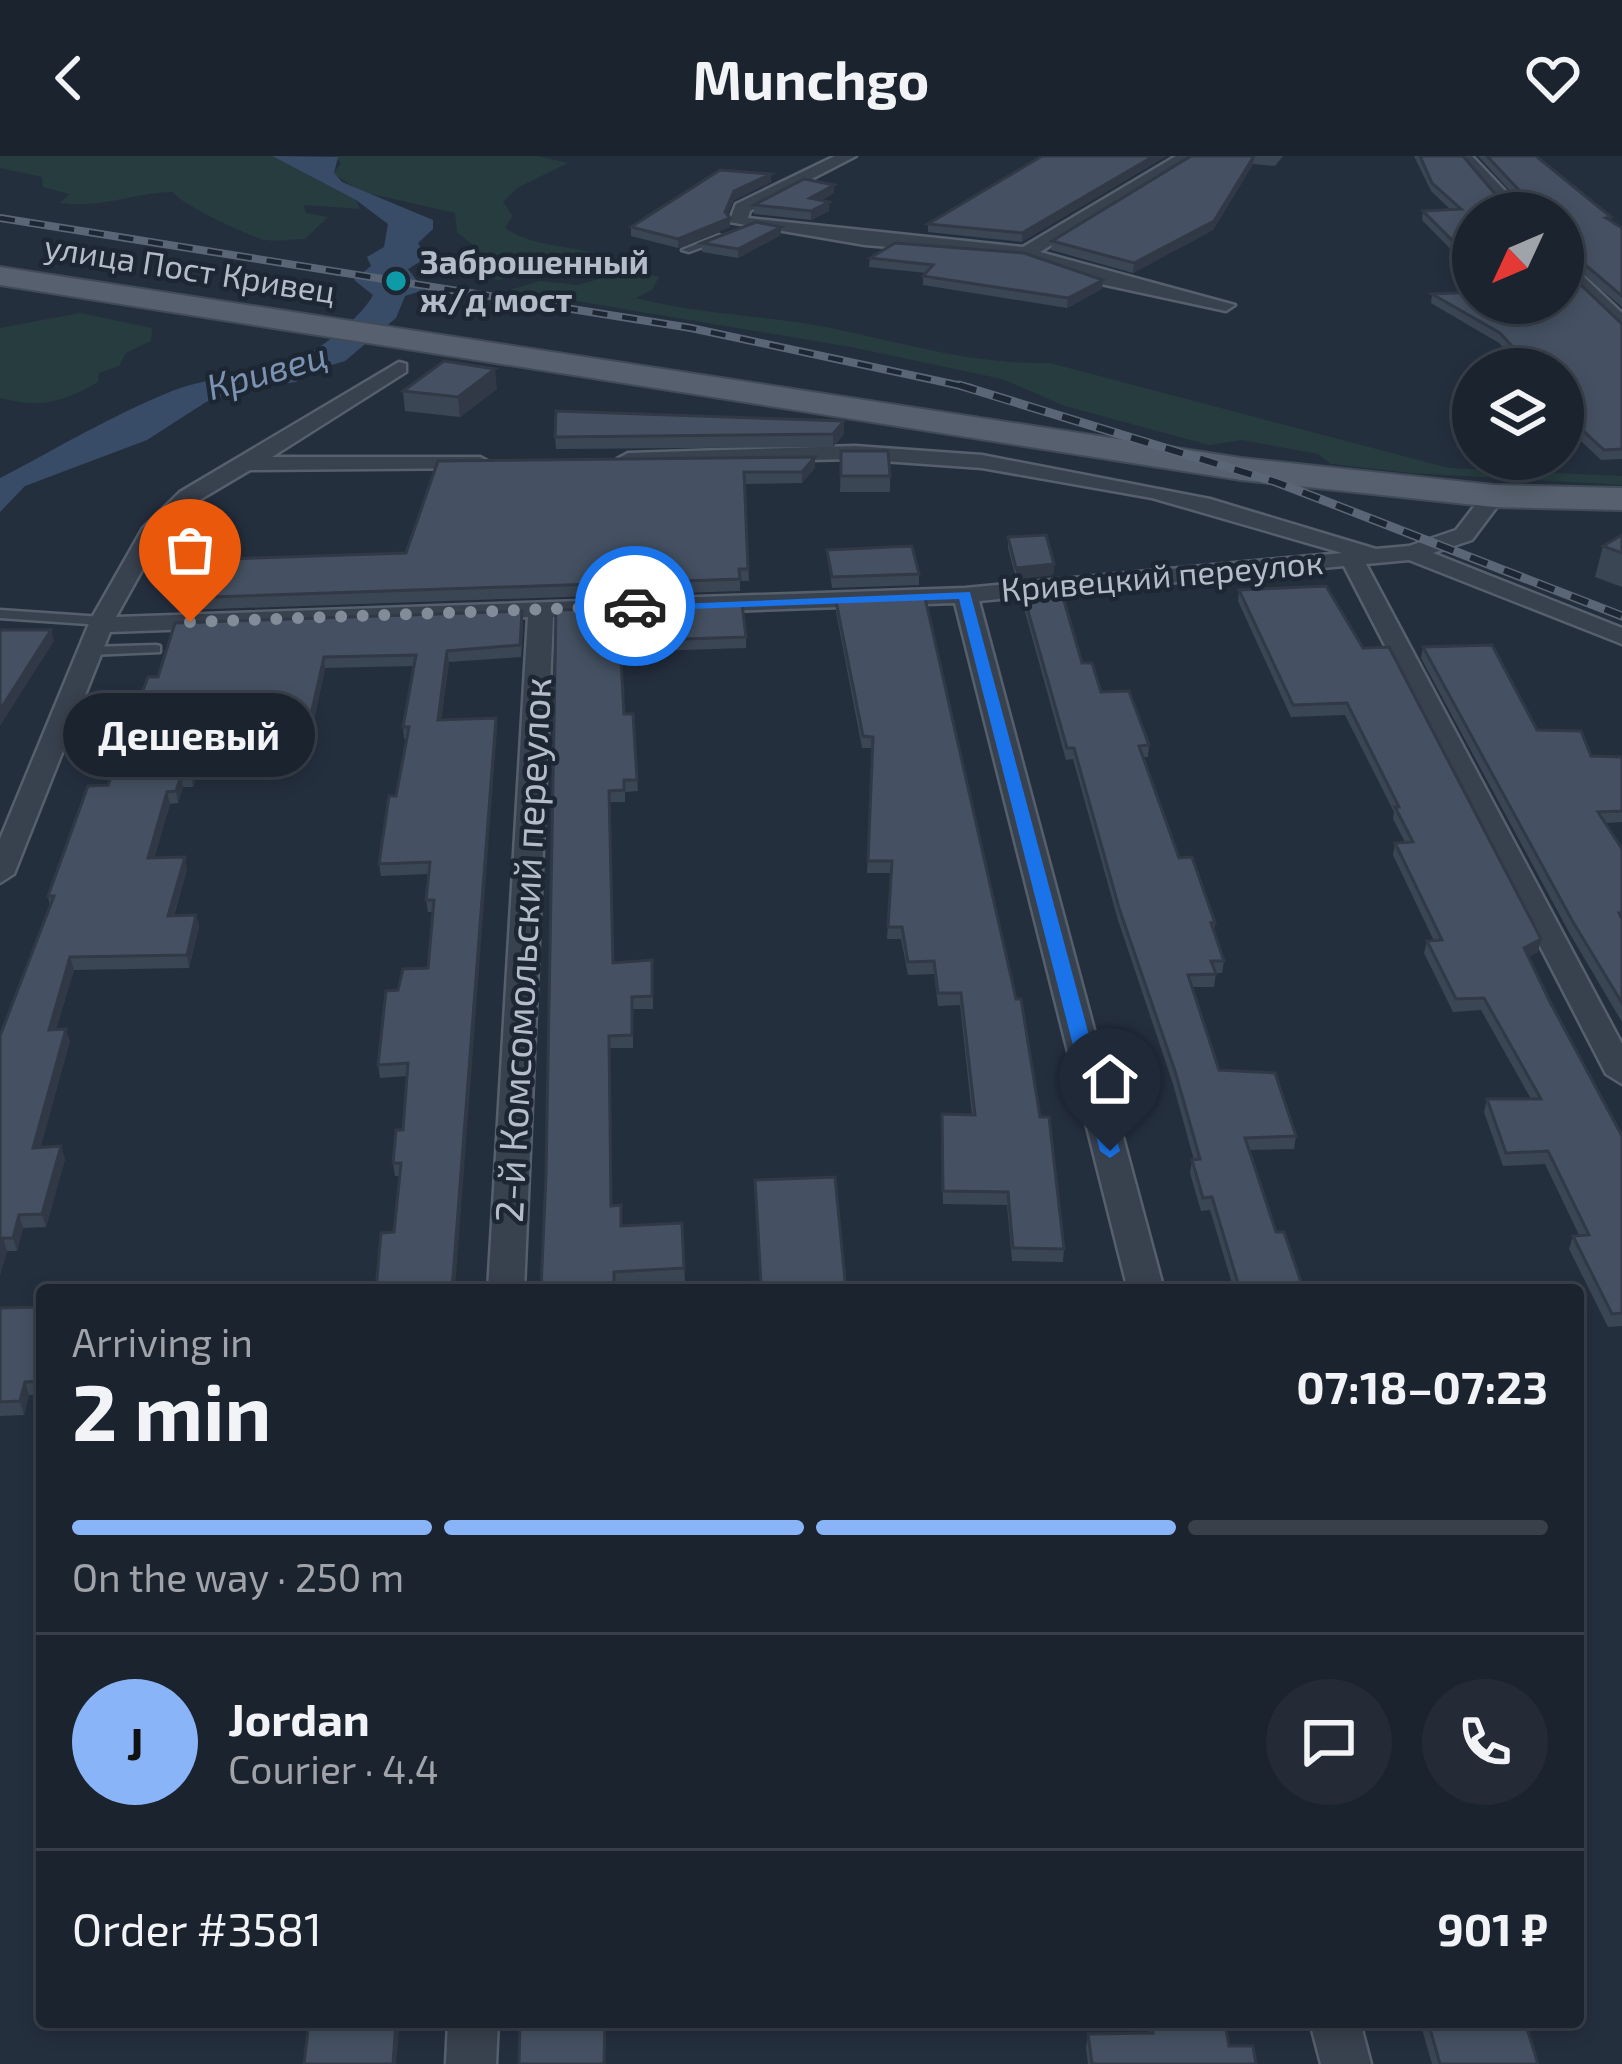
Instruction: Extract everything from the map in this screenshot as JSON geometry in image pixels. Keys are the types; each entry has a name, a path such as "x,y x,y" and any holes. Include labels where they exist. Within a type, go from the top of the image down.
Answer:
{"main road":[{"name":"улица Пост Кривец","path":"0,276 1241,469 1494,496"},
{"path":"1494,496 1622,499"}],"street":[{"path":"848,156 742,208 744,224 1026,253 1107,280 1226,305"},
{"path":"1026,253 1187,156"},
{"path":"1463,156 1497,192"},
{"path":"1584,284 1622,324"},
{"path":"0,874 90,651 151,533 188,496 399,368"},
{"path":"594,460 934,456 1186,502 1316,534 1363,557 1622,1074"},
{"path":"244,464 498,463"},
{"name":"Кривецкий переулок","path":"102,624 965,595 1412,553 1464,535 1494,496"},
{"path":"1412,553 1622,637"},
{"path":"965,595 1145,1284"},
{"name":"2-й Комсомольский переулок","path":"506,1284 541,610"},
{"path":"471,2064 473,2028"},
{"path":"1337,2028 1346,2064"}],"lane":[{"path":"686,250 744,224"},
{"path":"0,614 102,624"},
{"path":"90,651 156,649"}],"green space":[{"path":"0,156 272,156 356,200 360,209 304,205 306,213 328,217 305,239 266,240 216,220 173,192 89,204 60,203 69,194 43,187 42,177 0,168"},
{"path":"334,156 538,156 568,163 517,188 503,202 513,216 505,228 532,240 618,261 497,280 476,271 479,250 457,232 455,213 363,192 333,174 341,163"},
{"path":"632,269 659,277 652,290 636,298 820,326 962,356 1050,363 1452,468 1452,475 1331,464 1318,454 1242,440 1209,445 1065,406 1002,379 851,347 510,290 540,281 578,285"},
{"path":"80,313 152,328 151,341 126,353 119,366 99,373 98,382 73,395 39,403 0,398 0,328"},
{"path":"1622,476 1622,485 1534,480"}],"water":[{"name":"Кривец","path":"272,156 338,157 334,173 342,182 433,220 433,229 418,243 426,258 408,269 424,290 405,296 396,318 345,361 309,372 296,382 238,390 206,402 147,440 25,486 0,512 0,478 172,391 306,355 344,328 368,303 373,295 354,280 371,266 367,257 384,247 388,224 356,200"}],"building":[{"path":"1042,156 1154,156 1022,233 928,224"},
{"path":"1191,156 1254,156 1214,221 1134,263 1052,241"},
{"path":"1420,156 1463,156 1493,192 1452,192 1452,201 1432,183"},
{"path":"1487,156 1536,156 1580,192 1521,192"},
{"path":"720,170 771,174 734,191 725,212 730,218 678,239 631,227"},
{"path":"804,179 834,185 810,198 829,202 811,211 754,205"},
{"path":"1584,195 1622,228 1622,296 1584,264"},
{"path":"1452,209 1452,240 1423,211"},
{"path":"756,222 781,227 738,249 702,243"},
{"path":"895,243 1024,253 1103,280 1068,298 923,276 933,265 870,258"},
{"path":"1584,288 1622,324 1622,449 1604,450 1584,431 1584,348 1514,348 1484,324 1584,324"},
{"path":"1452,293 1452,305 1432,294"},
{"path":"444,361 495,369 458,397 403,391"},
{"path":"556,411 844,421 833,434 555,437"},
{"path":"841,451 888,451 890,476 841,476"},
{"path":"815,457 802,472 744,472 748,569 739,569 740,579 182,598 195,560 406,553 438,461"},
{"path":"1046,535 1054,564 1016,568 1008,537"},
{"path":"1622,535 1622,553 1603,546"},
{"path":"912,546 919,574 832,577 827,550"},
{"path":"1326,586 1363,648 1389,647 1541,939 1524,948 1622,1136 1622,1313 1612,1314 1573,1236 1589,1235 1548,1151 1506,1153 1487,1099 1541,1099 1484,998 1456,999 1427,941 1442,940 1395,843 1413,842 1347,703 1293,705 1239,590"},
{"path":"1060,587 1082,663 1092,663 1101,692 1129,691 1149,745 1139,746 1179,858 1192,857 1215,923 1211,923 1224,961 1211,961 1216,974 1188,975 1219,1070 1275,1073 1296,1136 1245,1138 1276,1232 1284,1232 1302,1284 1238,1284 1212,1197 1203,1198 1192,1160 1200,1159 1175,1071 1119,908 1074,748 1067,748 1022,590"},
{"path":"925,598 1016,999 1021,999 1040,1117 1049,1117 1064,1249 1013,1248 1008,1192 943,1191 942,1114 975,1115 961,993 938,993 934,961 908,962 902,927 888,927 892,861 868,861 873,737 863,736 836,601"},
{"path":"742,604 746,637 620,641 624,714 633,714 637,780 624,780 624,790 609,791 613,963 652,960 652,996 632,997 632,1035 609,1036 611,1206 621,1205 621,1226 682,1223 684,1268 614,1272 614,1284 541,1284 556,610"},
{"path":"522,611 520,645 447,651 438,720 496,718 452,1284 377,1284 381,1233 394,1232 401,1163 393,1163 396,1130 403,1130 408,1063 378,1065 386,991 398,990 403,969 428,968 434,900 426,900 430,862 379,864 389,796 396,796 409,727 403,727 416,655 324,657 308,728 224,730 218,748 199,749 191,775 181,776 176,791 167,792 148,858 185,857 168,916 196,915 187,955 70,957 49,1030 66,1029 33,1148 61,1146 42,1214 19,1215 13,1238 3,1238 0,1249 0,1036 54,896 48,896 88,786 108,785 148,677 158,677 175,623"},
{"path":"0,630 51,630 0,710"},
{"path":"1492,645 1537,730 1581,731 1591,756 1622,757 1622,811 1598,812 1622,849 1622,1003 1423,647"},
{"path":"835,1177 845,1284 702,1284 761,1282 755,1180"},
{"path":"36,1307 36,1381 25,1382 20,1401 0,1402 0,1308"},
{"path":"308,2028 396,2028 393,2064 304,2064"},
{"path":"520,2028 605,2028 604,2064 519,2064"},
{"path":"1153,2028 1226,2028 1229,2046 1253,2046 1256,2064 1092,2064 1088,2034 1153,2033"},
{"path":"1430,2028 1527,2028 1538,2064 1440,2064"}],"railway":[{"path":"0,218 691,328 964,386"},
{"path":"959,385 964,386"},
{"path":"964,386 971,388"},
{"path":"964,386 1276,482 1622,616"}],"way so far":[{"path":"190,622 635,606"}],"place":[{"name":"Заброшенный ж/д мост","path":"396,281"},
{"name":"Дешевый","path":"190,622"}],"route":[{"path":"635,606 965,595 1110,1151"}]}
